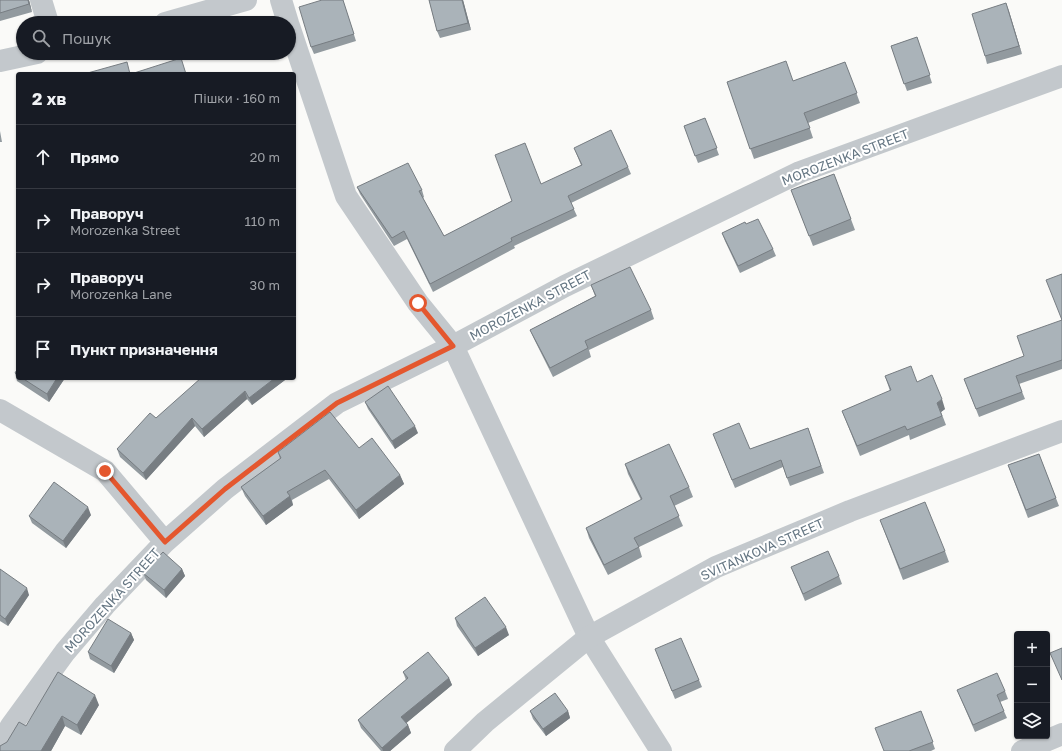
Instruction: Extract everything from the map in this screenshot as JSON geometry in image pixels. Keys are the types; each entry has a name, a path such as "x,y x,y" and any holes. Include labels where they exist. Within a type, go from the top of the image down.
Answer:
{"street":[{"path":"41,0 46,16"},
{"path":"190,16 246,0"},
{"path":"281,0 286,16"},
{"path":"296,45 346,196 418,303 453,346 589,637 660,751"},
{"path":"0,62 16,58"},
{"name":"MOROZENKA STREET","path":"0,745 11,726 65,652 105,605 165,542 225,489 337,403 453,346 565,286 800,172 1062,76"},
{"path":"0,410 105,471 165,542"},
{"name":"SVITANKOVA STREET","path":"456,751 485,722 589,637 716,567 850,511 1062,431"},
{"path":"1022,751 1062,734"}],"building":[{"path":"0,0 28,0 29,4 0,13"},
{"path":"322,0 343,0 354,34 311,47 299,7"},
{"path":"429,0 462,0 468,23 437,31"},
{"path":"1006,3 1019,46 985,56 972,14"},
{"path":"917,37 930,75 904,84 891,46"},
{"path":"175,60 182,60 185,72 137,72"},
{"path":"786,61 793,81 845,62 857,93 804,113 810,128 750,149 727,82"},
{"path":"127,62 130,72 91,72"},
{"path":"705,118 717,148 695,156 684,126"},
{"path":"611,130 628,167 568,196 574,209 511,238 512,241 430,284 404,231 392,238 357,187 408,163 422,190 419,191 444,236 512,201 495,155 525,143 541,184 582,165 574,148"},
{"path":"834,174 851,219 809,236 791,190"},
{"path":"758,219 773,249 738,266 722,233 745,222 746,224"},
{"path":"630,267 651,310 585,341 588,348 550,368 530,330 596,296 591,285"},
{"path":"1062,274 1062,320 1046,280"},
{"path":"1062,320 1062,360 1016,376 1022,392 976,409 964,379 1024,356 1017,336"},
{"path":"911,366 917,382 932,375 942,399 937,403 942,416 907,430 905,426 857,446 842,411 891,390 885,376"},
{"path":"25,380 56,380 47,394"},
{"path":"199,380 272,380 249,398 245,391 202,429 192,418 143,473 117,449 150,413 156,418"},
{"path":"388,386 415,426 392,441 365,402"},
{"path":"330,412 359,448 372,438 400,475 356,510 325,470 287,492 290,496 263,516 241,487 281,458 278,452"},
{"path":"739,423 750,449 808,428 821,466 787,478 781,460 732,480 713,434"},
{"path":"669,444 689,487 670,496 679,516 634,538 639,547 604,565 586,528 642,499 625,464"},
{"path":"1039,454 1056,498 1026,510 1008,465"},
{"path":"54,482 88,507 63,541 29,516"},
{"path":"925,502 945,551 900,569 880,520"},
{"path":"828,551 839,576 803,594 791,567"},
{"path":"163,552 182,569 164,590 143,573"},
{"path":"0,569 27,588 5,619 0,615"},
{"path":"485,597 506,627 475,648 455,618"},
{"path":"108,619 131,633 111,666 88,652"},
{"path":"681,638 699,680 672,691 655,649"},
{"path":"1062,648 1062,680 1050,653"},
{"path":"428,652 449,678 401,717 408,725 382,748 358,720 408,678 403,672"},
{"path":"58,672 95,695 77,725 62,716 41,751 0,751 0,746 7,742 19,722 26,726"},
{"path":"997,673 1005,691 997,695 1004,711 973,725 957,690"},
{"path":"555,693 568,711 543,729 530,711"},
{"path":"921,711 933,742 909,751 884,751 875,728"}],"route":[{"path":"105,471 165,542 225,489 337,403 453,346 418,303"}]}
